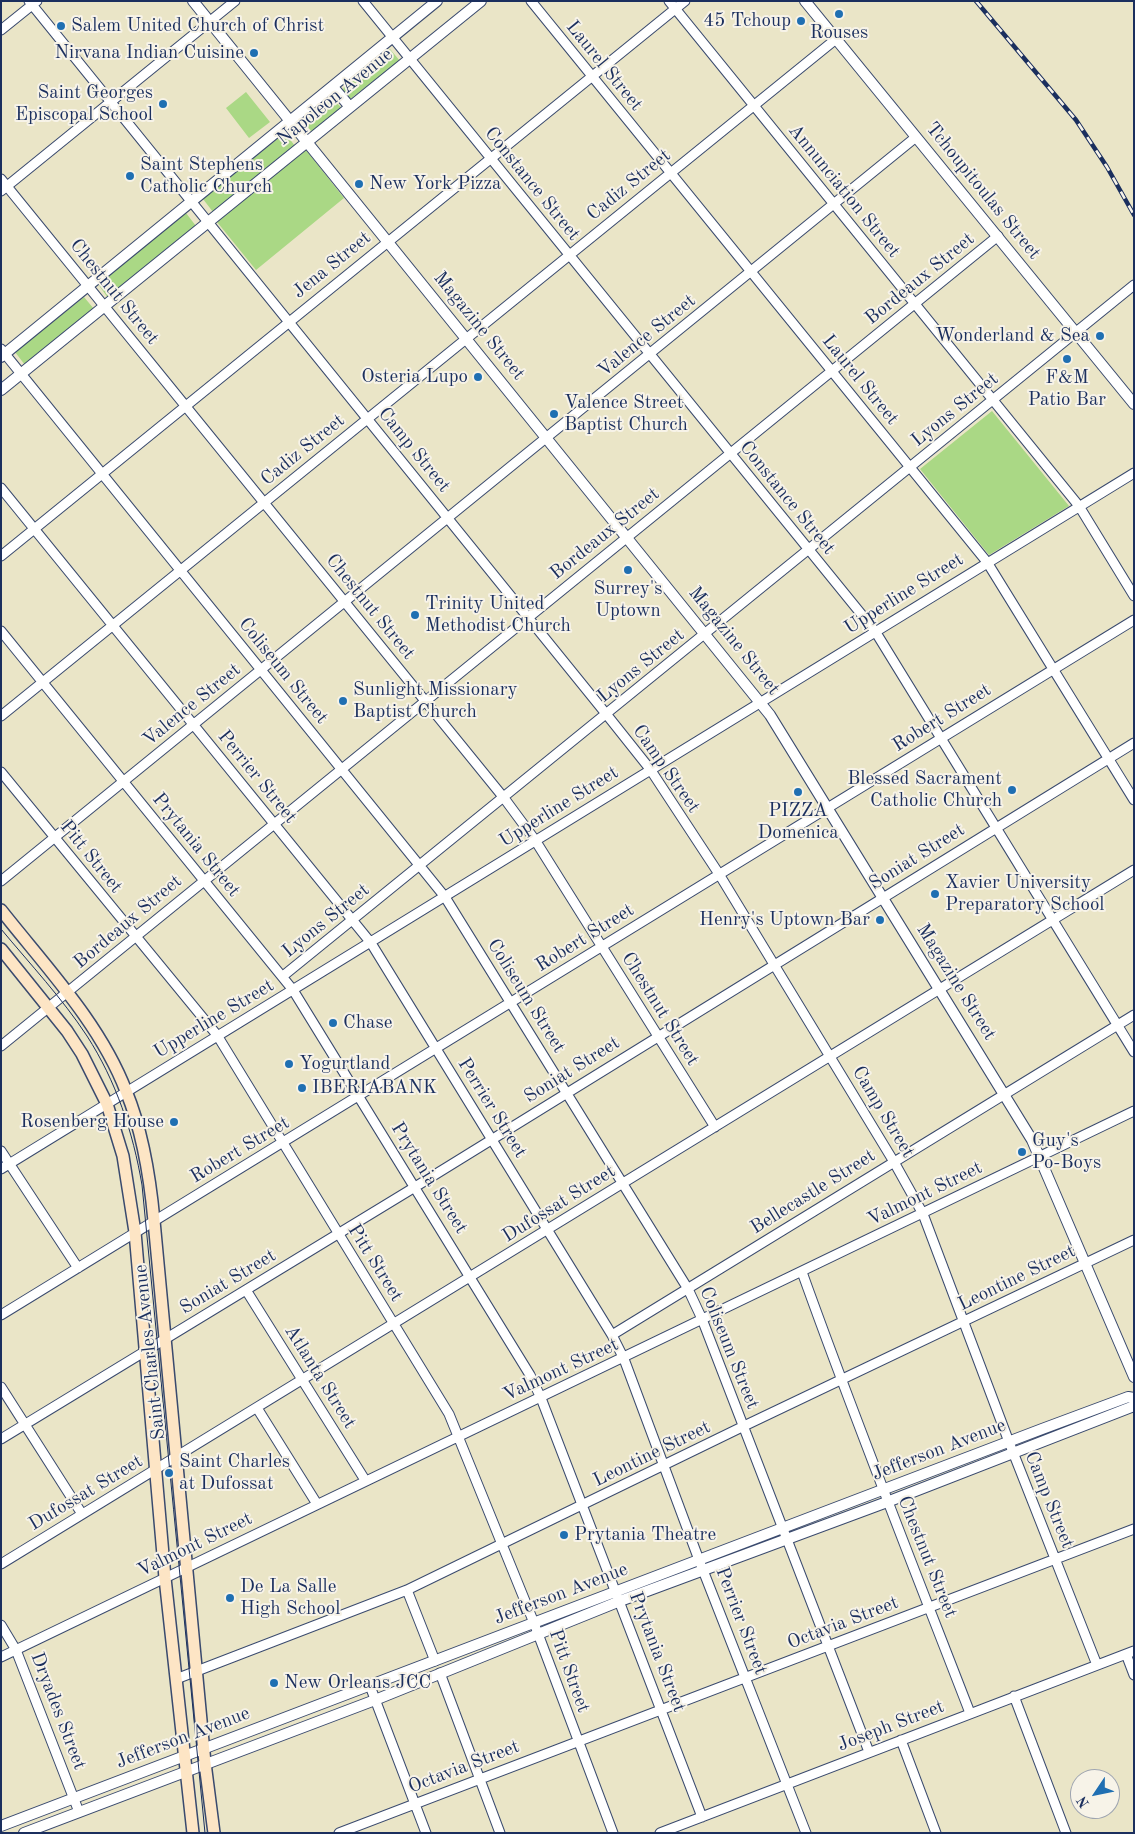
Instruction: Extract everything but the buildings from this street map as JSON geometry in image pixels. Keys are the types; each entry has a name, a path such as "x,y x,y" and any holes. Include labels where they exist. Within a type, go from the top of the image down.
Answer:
{"main road":[{"name":"Saint Charles Avenue","path":"1,910 67,994 113,1063 126,1091 146,1157 178,1456 205,1763 214,1833"},
{"name":"Saint Charles Avenue","path":"1,950 49,1008 82,1054 107,1104 123,1156 135,1232 165,1578 193,1833"}],"street":[{"name":"Magazine Street","path":"193,1 761,702 940,989 1004,1094 1039,1156 1134,1377"},
{"path":"3,185 111,102 235,1"},
{"name":"Constance Street","path":"363,1 875,631 1134,1052"},
{"name":"Napoleon Avenue","path":"2,353 192,202 437,1"},
{"name":"Napoleon Avenue","path":"1,390 481,1"},
{"name":"Laurel Street","path":"531,1 987,562 1134,800"},
{"name":"Annunciation Street","path":"669,1 1079,506 1134,596"},
{"name":"Jena Street","path":"1,556 685,1"},
{"name":"Tchoupitoulas Street","path":"804,1 1134,404"},
{"path":"1,30 33,3"},
{"name":"Camp Street","path":"33,3 650,769 719,874 894,1162 923,1214 1009,1442 1097,1665"},
{"name":"Cadiz Street","path":"1,716 836,39"},
{"path":"333,87 350,108"},
{"name":"Valence Street","path":"1,881 916,137"},
{"name":"Chestnut Street","path":"3,185 88,286 504,798 535,840 715,1127"},
{"name":"Bordeaux Street","path":"1,1046 998,236"},
{"name":"Lyons Street","path":"283,976 607,715 1134,285"},
{"name":"Coliseum Street","path":"2,353 445,897 623,1184 688,1289 702,1320 869,1752"},
{"name":"Upperline Street","path":"1,1169 1134,473"},
{"name":"Perrier Street","path":"1,488 371,943 493,1138 612,1335 624,1359 699,1560 806,1833"},
{"name":"Robert Street","path":"1,1315 1134,620"},
{"name":"Prytania Street","path":"1,631 283,976 470,1277 541,1398 702,1817"},
{"name":"Soniat Street","path":"1,1439 415,1187 1134,743"},
{"name":"Pitt Street","path":"1,772 217,1035 282,1144 450,1414 536,1628 613,1833"},
{"name":"Dufossat Street","path":"1,1564 1134,870"},
{"name":"Bellecastle Street","path":"612,1335 1134,1015"},
{"name":"Valmont Street","path":"1,1657 365,1480 624,1359 1039,1156 1134,1112"},
{"path":"1,1150 78,1268"},
{"name":"Leontine Street","path":"176,1679 408,1590 744,1426 1134,1240"},
{"name":"Chestnut Street","path":"802,1272 887,1502 970,1713"},
{"name":"Atlanta Street","path":"246,1290 365,1480"},
{"path":"1,1387 82,1514"},
{"name":"Jefferson Avenue","path":"1,1826 435,1661 536,1628 618,1596 699,1560 782,1528 1128,1397 1134,1398"},
{"name":"Jefferson Avenue","path":"618,1596 703,1570 887,1502 1134,1406"},
{"path":"257,1408 317,1504"},
{"name":"Octavia Street","path":"339,1833 1134,1529"},
{"path":"408,1590 500,1833"},
{"name":"Dryades Street","path":"1,1625 16,1650 79,1812"},
{"name":"Jefferson Avenue","path":"24,1833 375,1700 440,1673 536,1628"},
{"path":"1130,1652 1134,1675"},
{"name":"Joseph Street","path":"660,1833 676,1830 702,1817 1130,1652"},
{"path":"370,1686 426,1833"},
{"path":"1014,1696 1066,1833"},
{"path":"900,1740 936,1833"}],"green space":[{"path":"390,49 400,61 350,99 343,90 344,87"},
{"path":"246,92 270,122 249,138 226,108"},
{"path":"330,97 341,107 340,109 312,132 302,120"},
{"path":"285,133 295,146 213,212 203,199"},
{"path":"306,150 344,198 256,270 217,222"},
{"path":"186,213 196,226 108,298 98,284"},
{"path":"84,297 94,309 25,365 15,352"},
{"path":"992,411 1069,506 989,555 920,469"}],"tram line":[{"path":"1,929 46,981 87,1036 115,1089 134,1146 142,1185 205,1833"}],"railway":[{"path":"976,1 1076,120 1107,167 1134,215"}],"place":[{"name":"Rouses","path":"839,14"},
{"name":"45 Tchoup","path":"801,21"},
{"name":"Salem United Church of Christ","path":"61,26"},
{"name":"Nirvana Indian Cuisine","path":"254,53"},
{"name":"Saint Georges Episcopal School","path":"163,104"},
{"name":"Saint Stephens Catholic Church","path":"130,176"},
{"name":"New York Pizza","path":"359,184"},
{"name":"Wonderland & Sea","path":"1100,336"},
{"name":"F&M Patio Bar","path":"1067,359"},
{"name":"Osteria Lupo","path":"478,377"},
{"name":"Valence Street Baptist Church","path":"554,414"},
{"name":"Surrey's Uptown","path":"628,570"},
{"name":"Trinity United Methodist Church","path":"415,615"},
{"name":"Sunlight Missionary Baptist Church","path":"343,701"},
{"name":"Blessed Sacrament Catholic Church","path":"1012,790"},
{"name":"PIZZA Domenica","path":"798,792"},
{"name":"Xavier University Preparatory School","path":"935,894"},
{"name":"Henry's Uptown Bar","path":"880,920"},
{"name":"Chase","path":"333,1023"},
{"name":"Yogurtland","path":"289,1064"},
{"name":"IBERIABANK","path":"302,1088"},
{"name":"Rosenberg House","path":"174,1122"},
{"name":"Guy's Po-Boys","path":"1022,1152"},
{"name":"Saint Charles at Dufossat","path":"169,1473"},
{"name":"Prytania Theatre","path":"564,1535"},
{"name":"De La Salle High School","path":"230,1598"},
{"name":"New Orleans JCC","path":"274,1683"}]}
